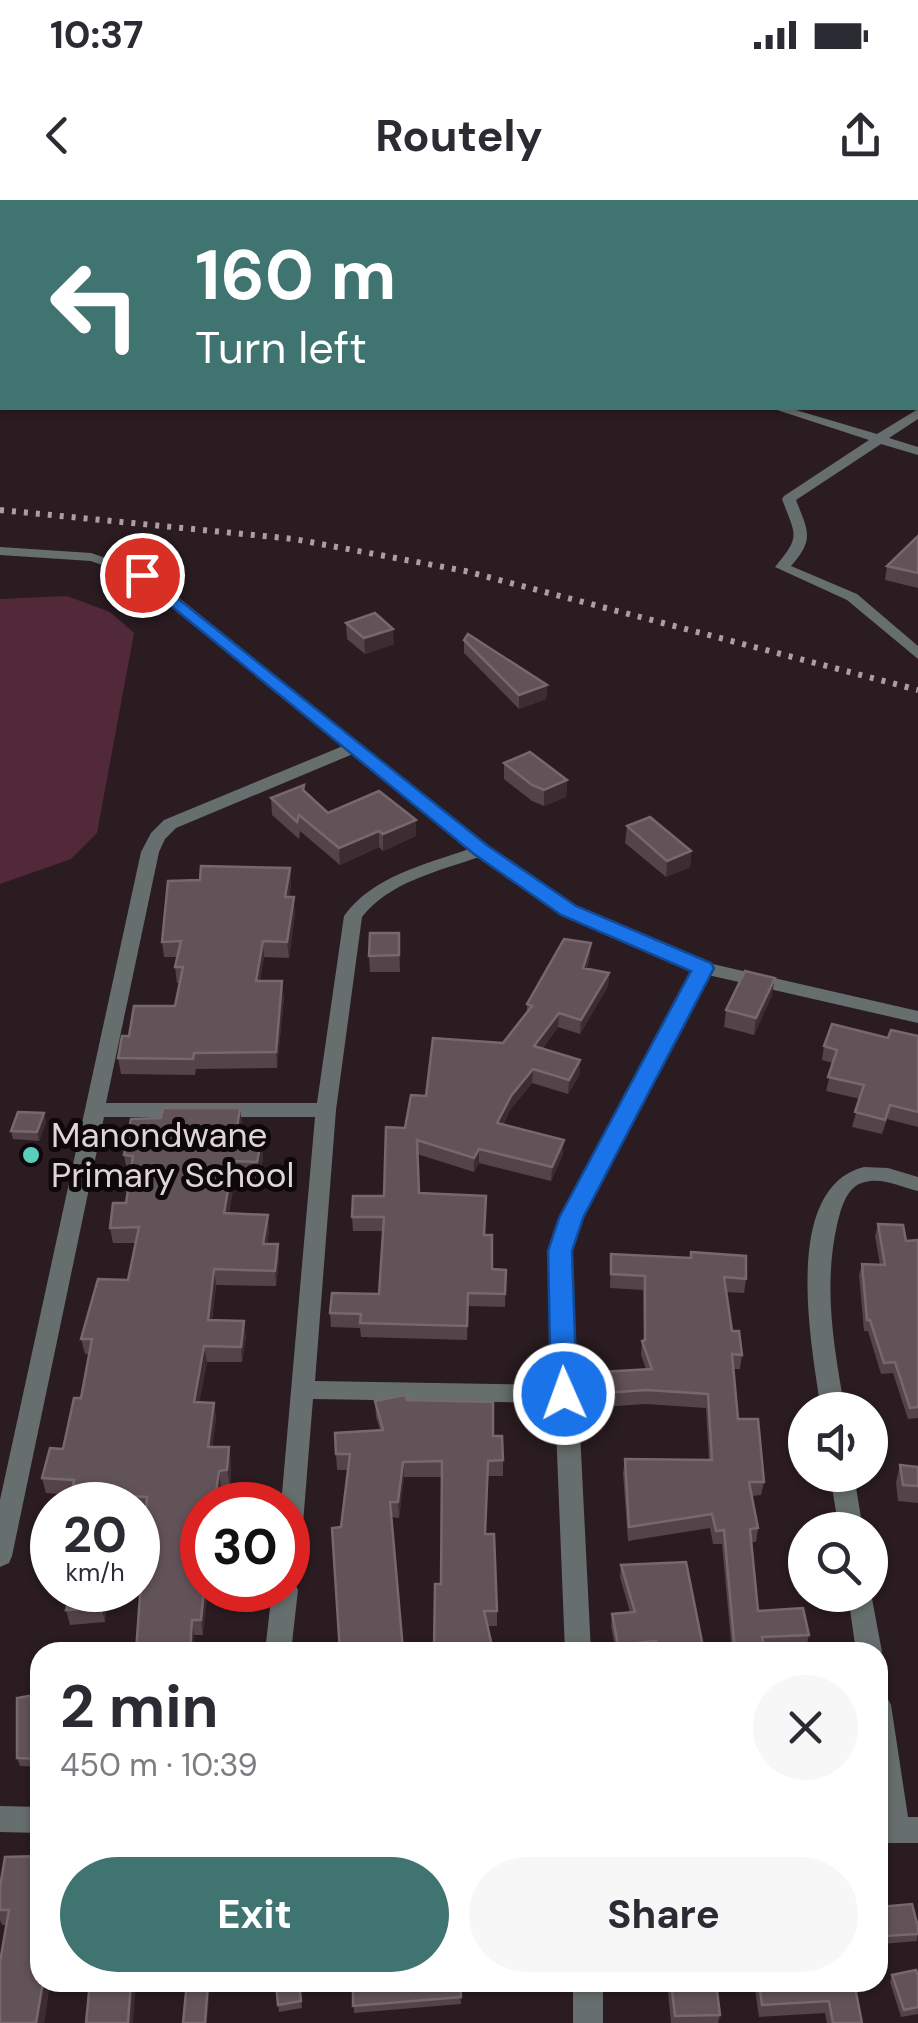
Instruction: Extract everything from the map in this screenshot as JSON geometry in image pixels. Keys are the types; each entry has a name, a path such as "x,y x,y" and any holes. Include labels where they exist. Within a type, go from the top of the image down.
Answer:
{"street":[{"path":"783,410 918,451"},
{"path":"918,413 790,499 801,531 800,547 782,567 852,597 918,654"},
{"path":"0,551 118,561 142,575 481,850 568,910 703,968 918,1017"},
{"path":"0,1556 150,852 157,837 170,824 355,746"},
{"path":"296,1482 326,1110 353,916 360,902 382,889 481,850"},
{"path":"577,1642 560,1251 571,1218 703,968"},
{"path":"95,1110 326,1110"},
{"path":"829,1392 816,1299 816,1259 832,1204 850,1179 862,1174 918,1184"},
{"path":"305,1390 564,1394"},
{"path":"279,1642 282,1612"},
{"path":"864,1612 868,1642"},
{"path":"888,1771 897,1830"},
{"path":"0,1819 30,1820"},
{"path":"588,1992 588,2023"}],"shaded area":[{"path":"67,596 110,612 134,633 97,833 71,859 0,884 0,599"}],"building":[{"path":"918,536 918,573 887,566"},
{"path":"375,613 393,629 364,638 346,623"},
{"path":"468,634 547,685 519,695 464,640"},
{"path":"530,752 567,780 544,790 504,763"},
{"path":"304,785 303,790 328,813 379,791 416,820 339,848 299,815 297,822 271,798"},
{"path":"650,817 691,851 667,861 627,826"},
{"path":"201,866 290,868 285,897 294,897 287,942 263,941 256,981 282,981 276,1052 194,1053 193,1059 118,1058 122,1036 129,1036 134,1006 175,1006 183,967 175,967 181,941 162,942 168,881 200,880"},
{"path":"370,933 399,933 399,955 369,956"},
{"path":"564,939 591,943 583,968 609,973 581,1020 559,1013 534,1046 580,1060 569,1080 533,1069 511,1096 497,1123 564,1140 552,1167 479,1149 474,1158 417,1140 419,1193 486,1196 484,1235 492,1235 492,1269 506,1270 505,1294 468,1293 467,1326 360,1323 361,1314 330,1313 332,1293 379,1294 384,1217 352,1217 353,1196 384,1196 386,1127 405,1128 411,1095 426,1096 433,1038 503,1043 532,1006 527,1004"},
{"path":"745,971 775,978 756,1018 726,1010"},
{"path":"832,1024 888,1038 891,1030 918,1036 918,1112 890,1105 885,1120 855,1112 864,1085 828,1077 837,1050 824,1046"},
{"path":"163,1108 240,1108 235,1141 261,1142 257,1162 233,1161 224,1213 268,1215 263,1244 278,1244 275,1271 214,1269 208,1320 244,1321 241,1347 204,1346 194,1402 214,1403 208,1447 229,1447 227,1470 219,1471 217,1482 180,1482 180,1612 202,1612 201,1620 192,1620 191,1642 137,1642 139,1612 160,1612 160,1482 42,1478 50,1448 63,1449 74,1398 81,1398 92,1339 81,1339 98,1279 128,1280 139,1227 110,1228 113,1203 126,1203 133,1156 124,1155 131,1119 161,1118"},
{"path":"18,1112 44,1113 37,1132 11,1131"},
{"path":"878,1224 903,1225 906,1241 918,1240 918,1407 910,1408 895,1362 884,1363 867,1320 862,1264 885,1265"},
{"path":"691,1252 746,1256 746,1279 724,1277 732,1331 739,1331 742,1355 732,1354 738,1419 758,1419 764,1482 749,1482 758,1528 750,1529 758,1611 804,1612 809,1635 734,1642 724,1530 716,1531 712,1514 629,1527 625,1459 712,1460 708,1394 647,1390 604,1393 600,1372 652,1369 642,1341 645,1276 611,1274 611,1254 691,1258"},
{"path":"405,1395 407,1400 493,1402 493,1436 502,1436 503,1460 488,1461 485,1534 494,1534 497,1611 484,1611 491,1642 434,1642 435,1584 441,1584 442,1461 403,1462 398,1502 390,1502 402,1642 339,1642 332,1528 341,1527 350,1454 336,1454 335,1433 383,1430 375,1401"},
{"path":"900,1465 918,1467 918,1486 903,1485"},
{"path":"686,1562 702,1642 617,1642 612,1614 635,1612 621,1565"},
{"path":"30,1696 30,1759 17,1758 17,1698"},
{"path":"30,1856 30,1992 41,1992 36,2023 0,2023 0,1962 9,1910 0,1910 5,1857"},
{"path":"912,1904 918,1934 888,1936 888,1906"},
{"path":"916,1970 918,2007 904,2010 892,1975"},
{"path":"89,1992 130,1992 128,2023 86,2023"},
{"path":"186,1992 207,1992 205,2023 183,2023"},
{"path":"277,1992 300,1992 301,2001 278,2005"},
{"path":"353,1992 461,1992 461,1997 353,2006"},
{"path":"672,1992 717,1992 720,2015 675,2016"},
{"path":"760,1992 856,1992 862,2023 833,2023 829,2001 762,2005"}],"railway":[{"path":"0,510 294,539 465,571 918,690"}],"place":[{"name":"Manondwane Primary School","path":"31,1155"}],"route":[{"path":"142,575 481,850 568,910 703,968 571,1218 560,1251 564,1394"}]}
